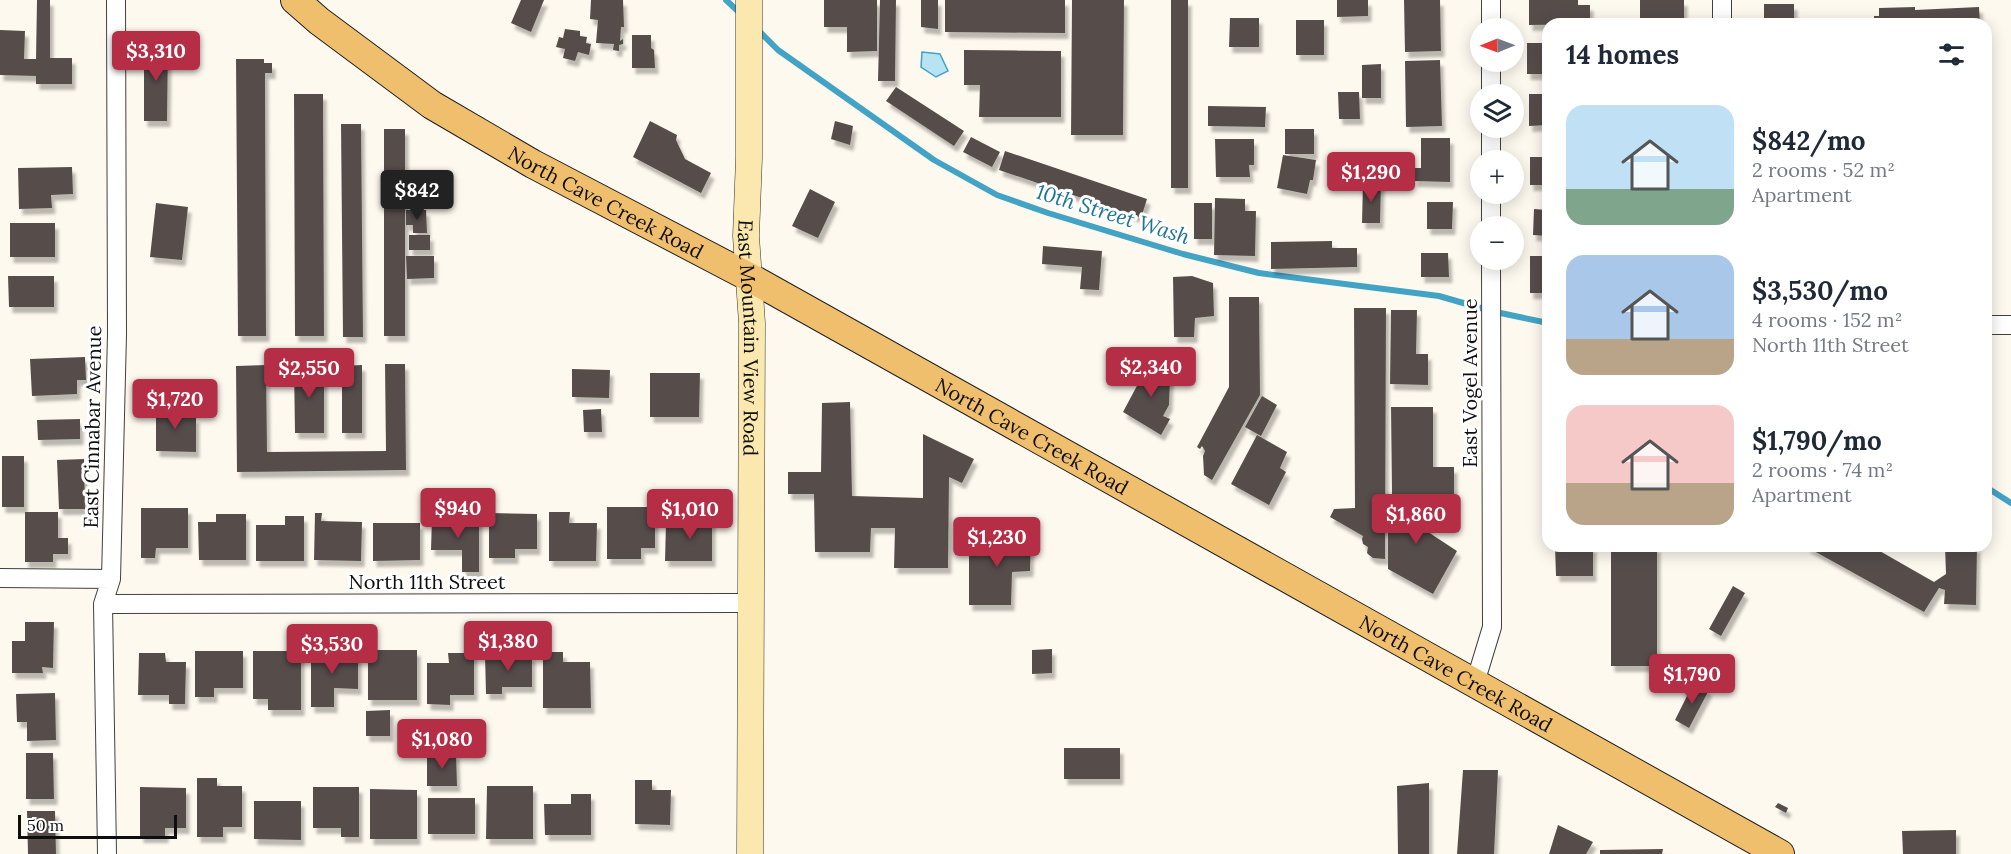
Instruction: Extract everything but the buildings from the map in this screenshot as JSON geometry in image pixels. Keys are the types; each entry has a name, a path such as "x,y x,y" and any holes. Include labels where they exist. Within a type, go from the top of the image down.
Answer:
{"main road":[{"name":"North Cave Creek Road","path":"295,0 319,21 432,105 557,176 749,278 1780,854"}],"street":[{"name":"East Cinnabar Avenue","path":"106,854 103,604 111,579 117,334 116,0"},
{"name":"East Mountain View Road","path":"749,0 747,236 752,323 750,854"},
{"path":"1491,0 1491,18"},
{"path":"1722,0 1722,18"},
{"name":"East Vogel Avenue","path":"1475,683 1492,627 1491,270"},
{"path":"1992,325 2011,325"},
{"path":"0,578 111,579"},
{"name":"North 11th Street","path":"103,604 750,603"}],"water":[{"path":"922,52 940,54 948,71 936,77 921,67"}],"waterway":[{"name":"10th Street Wash","path":"726,0 741,14"},
{"name":"10th Street Wash","path":"757,29 778,50 934,160 997,195 1183,254 1259,273 1439,296 1491,311 1542,322"},
{"name":"10th Street Wash","path":"1992,491 2011,503"}]}
